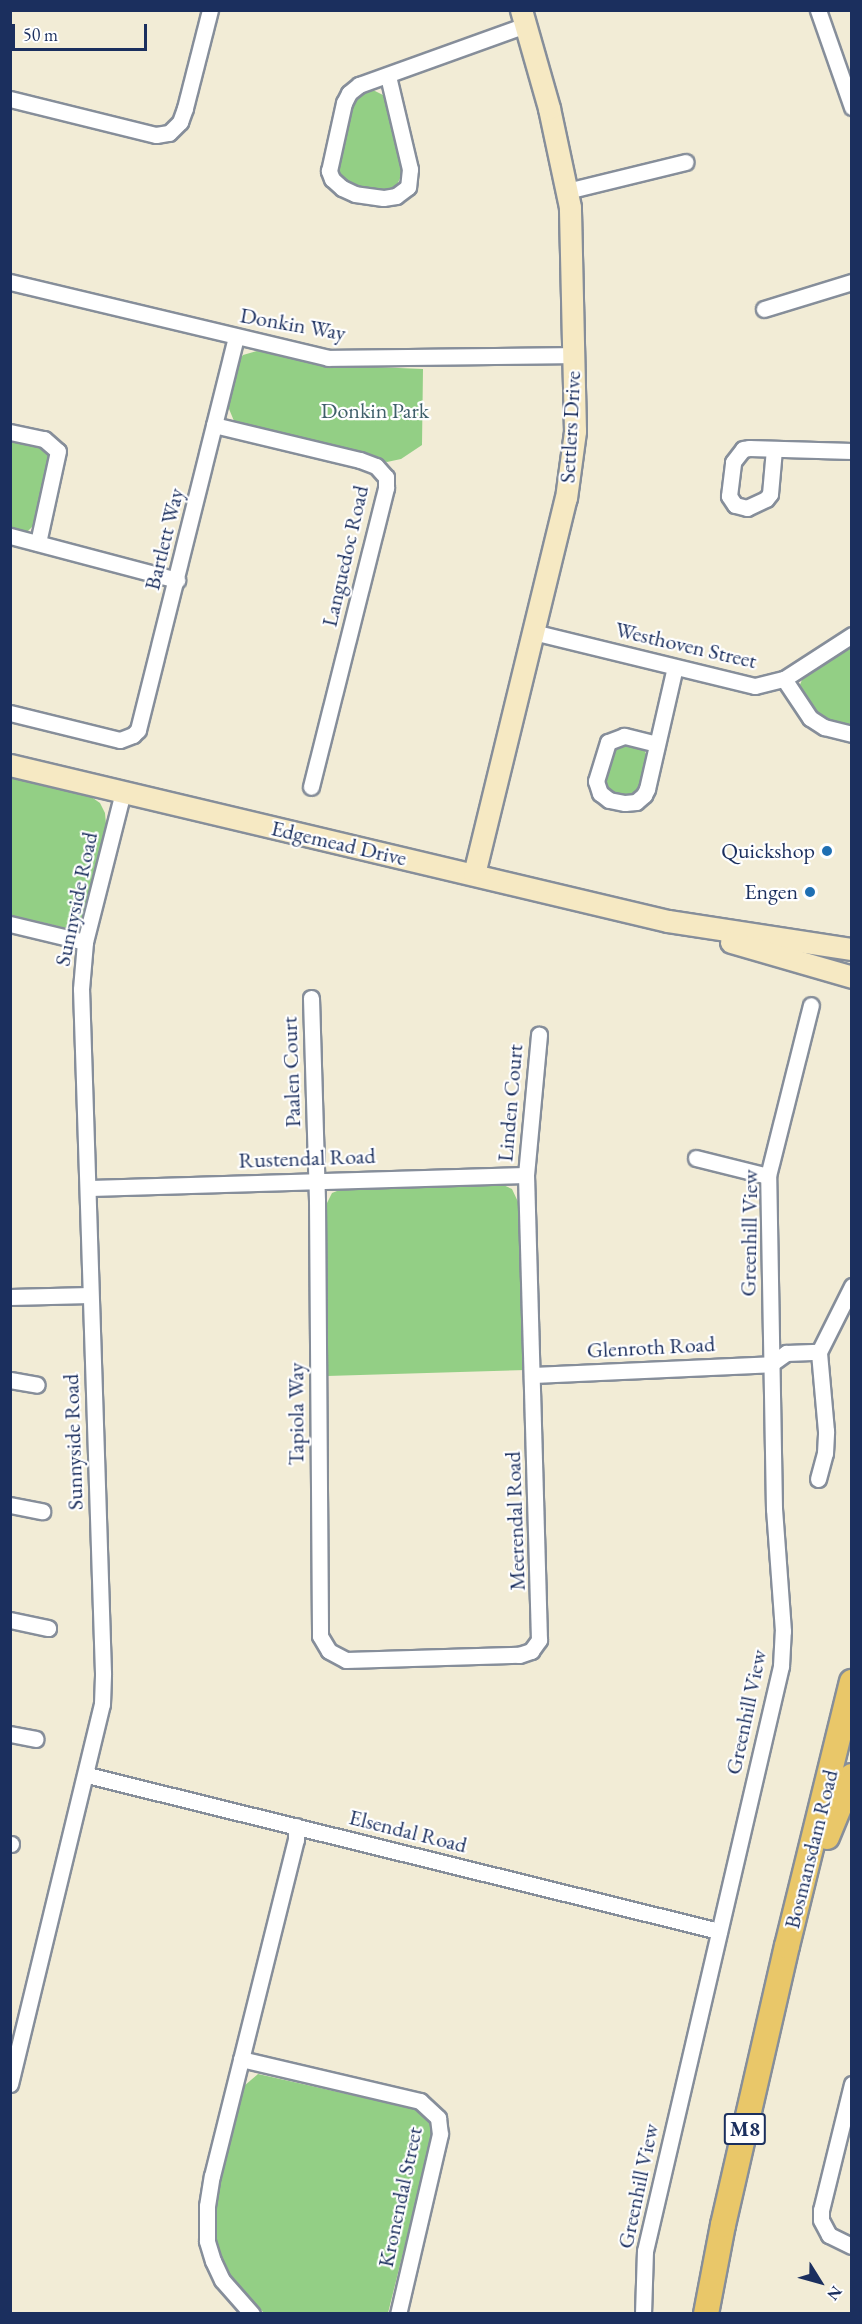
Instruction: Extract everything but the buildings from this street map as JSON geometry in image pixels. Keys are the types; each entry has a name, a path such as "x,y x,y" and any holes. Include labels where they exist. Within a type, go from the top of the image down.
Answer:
{"main road":[{"name":"Bosmansdam Road","path":"706,2313 723,2225 787,1946 852,1682"},
{"name":"Bosmansdam Road","path":"787,1946 852,1776"}],"street":[{"path":"10,99 156,135 169,133 180,122 185,108 210,10"},
{"path":"818,10 852,107"},
{"path":"388,76 410,169 408,187 396,196 383,198 355,194 342,188 332,179 329,171 346,98 358,86 388,76 523,18"},
{"name":"Settlers Drive","path":"474,874 573,460 573,242 567,191 549,108 523,18"},
{"path":"567,191 686,162"},
{"name":"Donkin Way","path":"10,282 328,358 574,355"},
{"path":"764,309 852,282"},
{"name":"Bartlett Way","path":"10,713 120,740 133,735 142,723 236,337"},
{"name":"Languedoc Road","path":"214,425 360,460 376,466 386,477 387,488 311,787"},
{"path":"10,432 44,439 58,451 38,543"},
{"path":"774,448 852,451"},
{"path":"10,537 177,580"},
{"name":"Westhoven Street","path":"533,632 755,686 784,679 852,635"},
{"path":"657,744 624,736 608,742 596,781 600,793 609,800 625,803 640,800 647,789 675,667"},
{"path":"784,679 810,718 824,727 852,734"},
{"name":"Edgemead Drive","path":"10,765 668,921 803,965 852,977"},
{"name":"Sunnyside Road","path":"10,2084 100,1720 103,1687 81,989 85,942 123,792"},
{"name":"Edgemead Drive","path":"668,921 852,949"},
{"path":"10,924 85,942"},
{"name":"Paalen Court","path":"311,998 317,1180"},
{"name":"Greenhill View","path":"643,2313 645,2251 782,1658 774,1509 768,1176 811,1005"},
{"name":"Linden Court","path":"526,1175 539,1035"},
{"path":"696,1158 768,1176"},
{"name":"Rustendal Road","path":"89,1188 526,1175"},
{"name":"Meerendal Road","path":"325,1646 333,1655 346,1660 519,1655 535,1647 541,1632 526,1175"},
{"name":"Tapiola Way","path":"317,1180 320,1636 325,1646"},
{"path":"818,1479 825,1453 826,1431 819,1352 852,1286"},
{"path":"10,1297 90,1295"},
{"path":"771,1364 786,1353 819,1352"},
{"name":"Glenroth Road","path":"533,1375 771,1364"},
{"path":"10,1380 38,1385"},
{"path":"10,1505 42,1511"},
{"path":"10,1620 48,1628"},
{"path":"10,1734 36,1740"},
{"name":"Elsendal Road","path":"87,1775 719,1930"},
{"path":"252,2313 222,2280 213,2262 207,2241 207,2206 212,2176 296,1840 296,1826"},
{"name":"Kronendal Street","path":"241,2059 420,2102 428,2105 438,2118 440,2134 398,2313"},
{"path":"852,2084 820,2210 821,2220 829,2235 852,2246"}],"green space":[{"path":"369,88 385,96 402,174 396,187 388,193 347,186 336,173 351,101 354,96"},
{"name":"Donkin Park","path":"257,351 325,365 423,369 422,445 401,459 387,462 234,421 227,404 235,367 243,355"},
{"path":"10,437 37,444 47,452 49,458 35,524 28,531 18,534 11,532"},
{"path":"851,644 851,727 818,718 799,687 804,675"},
{"path":"619,742 643,747 646,754 639,789 630,797 610,794 603,785 610,750"},
{"path":"11,777 90,796 100,803 105,813 106,824 84,913 82,919 73,927 66,928 11,915"},
{"path":"501,1184 512,1189 519,1204 526,1370 327,1376 327,1203 332,1193 342,1189"},
{"path":"258,2074 418,2110 430,2119 433,2133 388,2313 264,2313 235,2284 227,2271 217,2243 217,2196 244,2086"}],"place":[{"name":"Quickshop","path":"827,851"},
{"name":"Engen","path":"810,892"}]}
